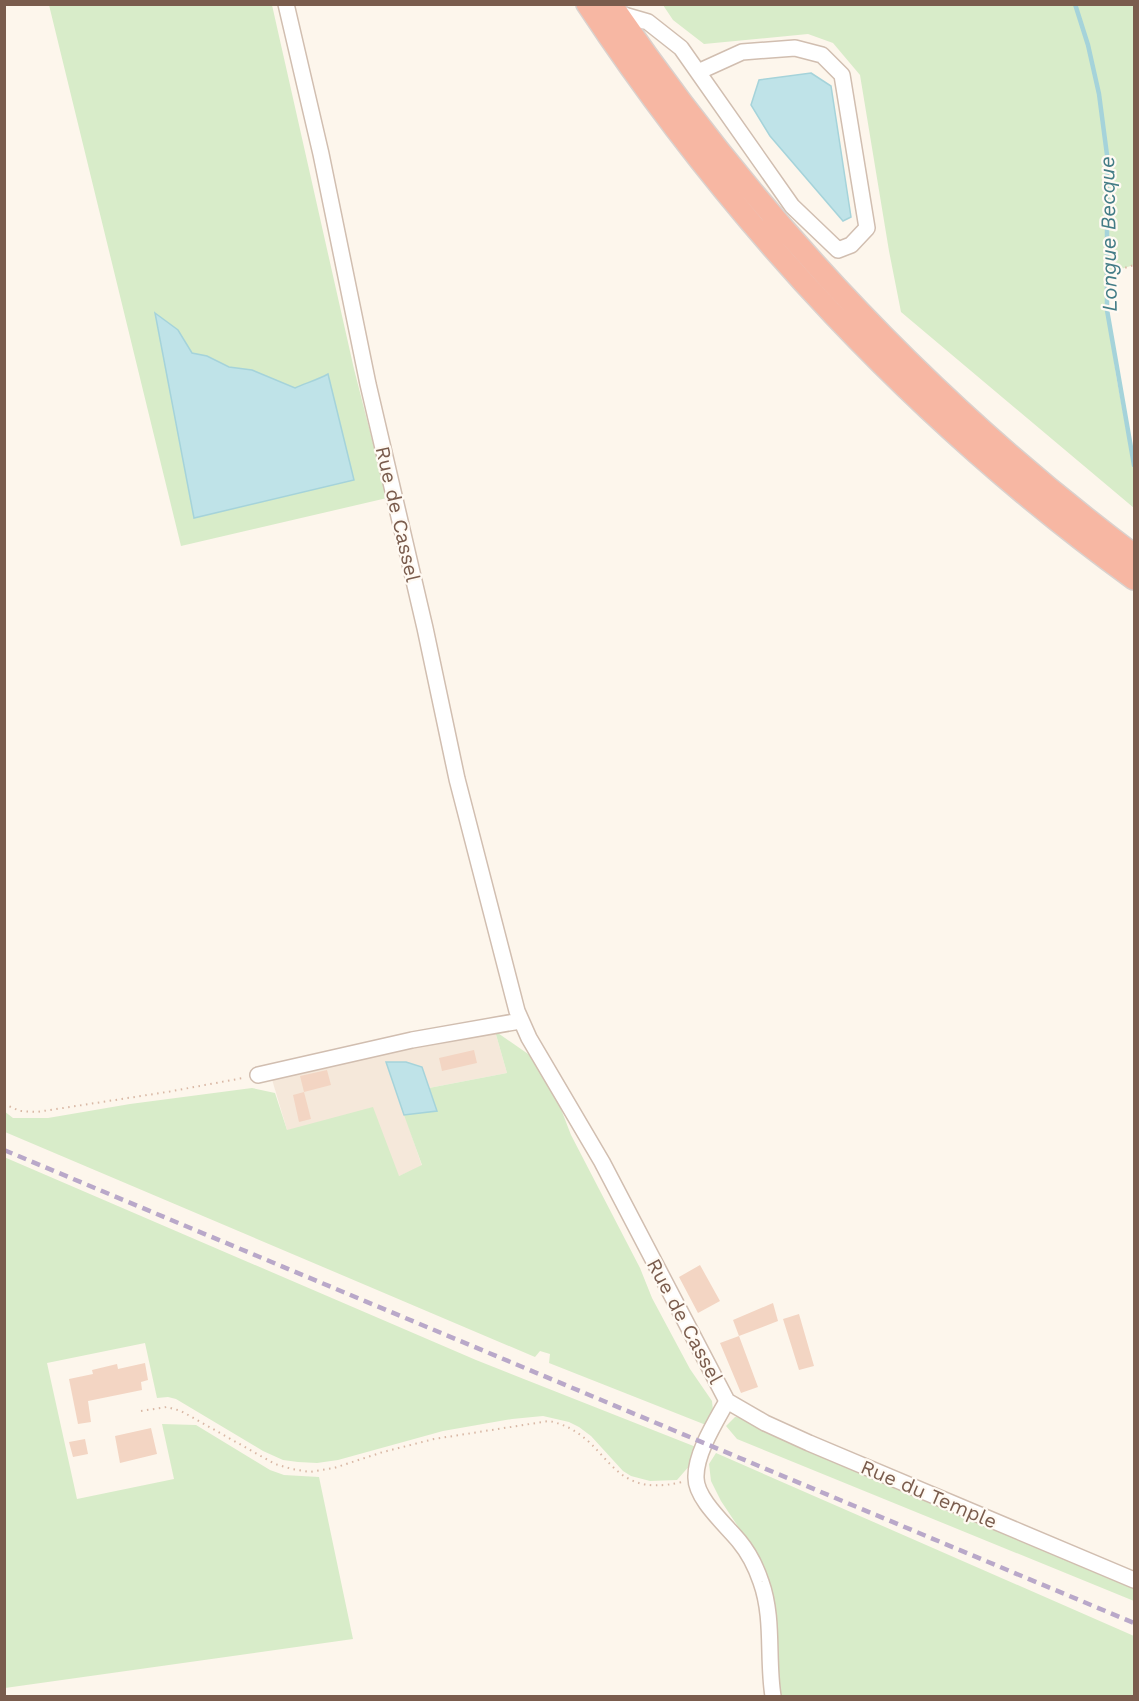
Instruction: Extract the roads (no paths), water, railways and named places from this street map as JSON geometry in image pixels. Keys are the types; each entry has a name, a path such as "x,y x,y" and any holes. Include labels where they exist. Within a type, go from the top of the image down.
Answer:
{"highway":[{"path":"587,4 652,97 713,176 839,320 936,415 1004,476 1134,579"},
{"path":"614,9 665,81 732,168 803,250 878,330 996,443 1134,555"}],"street":[{"name":"Rue de Cassel","path":"286,4 321,154 368,384 425,628 457,779 520,1020 602,1162 727,1401 701,1453 696,1479 702,1496 741,1544 761,1580 768,1612 773,1696"},
{"path":"614,9 648,22 681,48 792,206 838,250 851,245 867,228 842,75 822,55 795,48 742,52 698,72"},
{"path":"258,1075 398,1042 520,1020"},
{"name":"Rue du Temple","path":"727,1401 773,1427 829,1452 1134,1580"}],"water":[{"path":"811,73 831,86 851,217 843,221 770,136 751,105 759,80"},
{"path":"155,313 178,330 192,353 207,356 229,367 252,370 295,388 328,374 354,480 194,518"},
{"path":"386,1062 406,1062 422,1067 437,1111 404,1115"}],"waterway":[{"name":"Longue Becque","path":"1075,4 1088,45 1099,94 1107,155 1107,310 1134,465"}],"railway":[{"path":"4,1150 1134,1623"}]}
